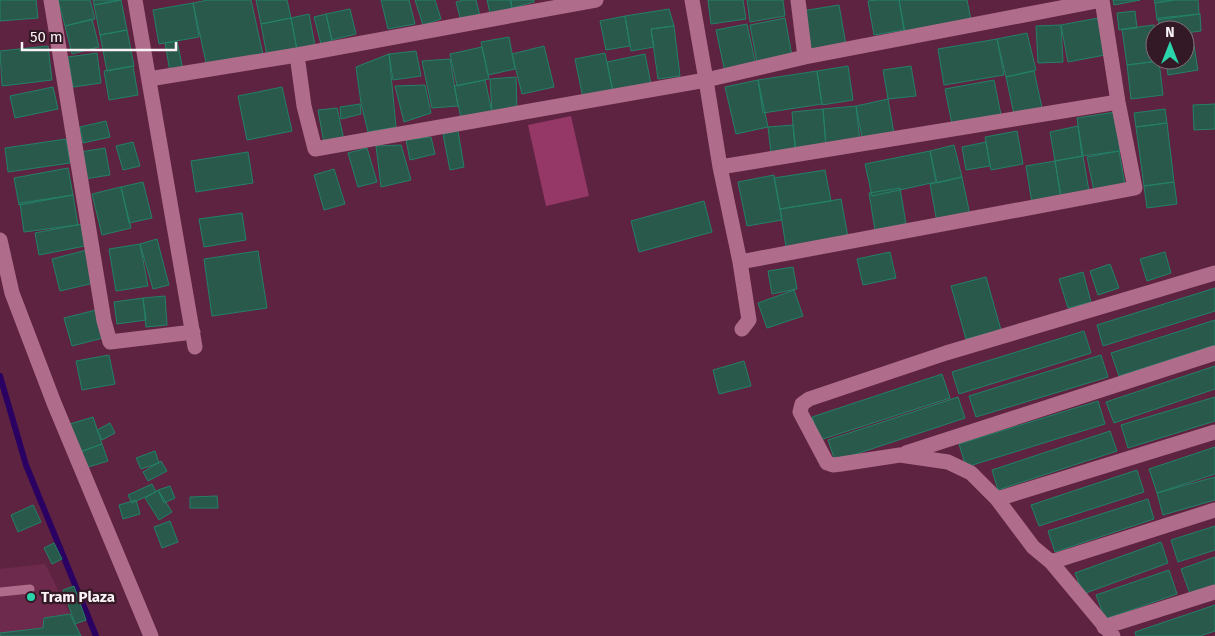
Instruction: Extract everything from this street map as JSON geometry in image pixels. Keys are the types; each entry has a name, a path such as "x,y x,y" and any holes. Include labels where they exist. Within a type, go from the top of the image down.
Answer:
{"street":[{"path":"51,0 104,321 110,342 193,332"},
{"path":"135,0 193,332 194,347"},
{"path":"149,79 297,55 596,0"},
{"path":"692,0 720,167 740,262 749,320 742,329"},
{"path":"798,0 805,58"},
{"path":"297,55 304,106 315,149 706,80 805,58 1102,0 1118,102 1135,188 740,262"},
{"path":"720,167 1118,102"},
{"path":"0,240 12,293 54,403 151,636"},
{"path":"1215,273 946,353 809,399 802,404 800,412 827,463 833,465 841,464 900,455 1215,353"},
{"path":"997,499 1215,432"},
{"path":"900,455 948,462 972,473 997,499 1033,547 1051,562 1108,631 1215,592"},
{"path":"1051,562 1215,510"}],"lane":[{"path":"0,592 30,589"}],"shaded area":[{"path":"571,116 589,196 546,206 528,125"},
{"name":"Tram Plaza","path":"45,564 81,636 0,636 0,569"}],"building":[{"path":"0,0 36,0 38,18 0,21"},
{"path":"58,0 90,0 95,19 65,26"},
{"path":"93,0 121,0 94,5"},
{"path":"121,0 127,30 100,35 94,5"},
{"path":"208,0 251,0 263,55 207,67 193,3"},
{"path":"256,0 287,0 291,18 261,24"},
{"path":"381,0 409,0 415,24 388,29"},
{"path":"415,0 435,0 441,19 423,25"},
{"path":"476,0 480,16 461,21 456,2"},
{"path":"487,0 510,0 512,10 490,13"},
{"path":"511,0 534,0 534,2 512,8"},
{"path":"708,0 743,0 746,19 711,24"},
{"path":"747,0 783,0 785,16 750,22"},
{"path":"899,0 904,30 874,35 868,1"},
{"path":"899,0 967,0 971,20 905,32"},
{"path":"1113,0 1140,0 1114,5"},
{"path":"1154,0 1174,0 1155,3"},
{"path":"1174,0 1198,0 1199,14 1157,20 1155,3"},
{"path":"193,3 199,37 159,44 153,10"},
{"path":"839,5 846,45 809,52 802,11"},
{"path":"350,9 356,34 332,40 326,14"},
{"path":"669,9 674,26 651,29 654,47 631,51 625,16"},
{"path":"1135,11 1137,28 1119,30 1117,13"},
{"path":"309,14 315,46 297,50 291,18"},
{"path":"326,14 332,41 321,44 314,17"},
{"path":"1200,14 1201,31 1195,32 1195,20 1158,20 1158,18"},
{"path":"625,16 630,46 606,50 600,21"},
{"path":"291,18 297,50 267,56 261,24"},
{"path":"785,18 792,56 757,62 750,25"},
{"path":"1098,18 1105,55 1068,62 1061,25"},
{"path":"92,19 99,47 72,54 65,26"},
{"path":"747,24 756,66 725,72 716,30"},
{"path":"1061,25 1063,62 1038,63 1036,26"},
{"path":"674,26 680,76 658,79 651,29"},
{"path":"1145,26 1145,63 1127,65 1122,29"},
{"path":"127,30 134,66 107,71 100,35"},
{"path":"1027,33 1036,70 1006,77 997,39"},
{"path":"509,37 515,69 488,75 481,42"},
{"path":"997,39 1004,75 944,85 938,49"},
{"path":"177,41 183,70 170,72 165,43"},
{"path":"48,46 52,80 2,86 0,51"},
{"path":"544,46 554,87 522,94 512,54"},
{"path":"482,47 489,79 457,86 450,54"},
{"path":"416,51 421,76 393,80 389,54"},
{"path":"1195,52 1198,70 1168,75 1167,70 1195,70"},
{"path":"97,53 101,83 73,87 68,57"},
{"path":"605,53 613,92 583,98 575,59"},
{"path":"389,54 396,127 368,132 361,103 356,67"},
{"path":"645,54 651,84 613,92 607,62"},
{"path":"450,59 458,106 432,108 422,61"},
{"path":"1145,63 1145,70 1160,70 1163,95 1131,99 1127,65"},
{"path":"133,66 138,95 109,100 104,71"},
{"path":"848,66 853,100 822,105 817,71"},
{"path":"911,66 916,96 888,99 883,70"},
{"path":"817,71 822,104 763,113 758,80"},
{"path":"1034,71 1042,108 1014,114 1006,77"},
{"path":"516,77 517,111 492,112 490,79"},
{"path":"485,80 492,112 461,118 454,86"},
{"path":"758,80 768,127 736,134 725,87"},
{"path":"994,80 1001,115 952,124 945,89"},
{"path":"425,85 431,113 404,122 395,86"},
{"path":"53,87 58,109 15,118 10,96"},
{"path":"282,87 292,131 247,140 238,96"},
{"path":"888,99 895,139 863,143 856,106"},
{"path":"360,104 361,114 341,119 340,107"},
{"path":"1215,104 1215,129 1194,130 1193,105"},
{"path":"856,106 860,142 826,146 823,109"},
{"path":"337,108 344,140 324,143 318,110"},
{"path":"823,109 826,146 795,149 792,112"},
{"path":"1165,109 1167,123 1136,127 1134,113"},
{"path":"1115,112 1120,151 1082,156 1077,118"},
{"path":"106,121 110,137 83,143 80,127"},
{"path":"1167,123 1174,182 1144,186 1136,127"},
{"path":"793,125 796,150 771,153 768,127"},
{"path":"1078,126 1083,156 1055,161 1050,132"},
{"path":"458,131 464,167 450,170 443,134"},
{"path":"1017,131 1023,164 991,170 985,137"},
{"path":"431,137 435,154 410,160 406,140"},
{"path":"66,139 70,163 8,172 5,148"},
{"path":"133,142 140,166 123,170 116,146"},
{"path":"986,142 990,166 966,170 962,147"},
{"path":"401,145 411,180 381,187 376,146"},
{"path":"954,145 962,177 937,183 930,151"},
{"path":"105,148 110,175 84,179 80,152"},
{"path":"367,148 377,182 358,187 348,153"},
{"path":"930,151 936,182 872,196 865,164"},
{"path":"1119,151 1126,190 1095,196 1087,157"},
{"path":"248,152 253,183 196,192 191,161"},
{"path":"1083,156 1090,197 1062,202 1055,161"},
{"path":"1055,161 1061,198 1032,203 1026,166"},
{"path":"68,168 73,195 19,205 14,178"},
{"path":"334,169 345,204 324,210 314,175"},
{"path":"825,170 831,201 780,209 774,178"},
{"path":"774,175 782,220 747,226 738,182"},
{"path":"962,177 970,215 937,222 930,184"},
{"path":"143,182 152,218 129,223 121,187"},
{"path":"1174,182 1177,204 1147,208 1144,186"},
{"path":"121,187 131,228 102,235 92,194"},
{"path":"900,188 906,224 875,230 869,193"},
{"path":"73,195 78,225 24,232 20,203"},
{"path":"841,199 848,237 786,247 780,209"},
{"path":"704,201 712,232 639,252 631,221"},
{"path":"242,213 246,240 204,247 199,219"},
{"path":"81,224 85,246 39,255 35,233"},
{"path":"157,239 169,285 153,289 140,244"},
{"path":"140,244 148,286 116,291 109,249"},
{"path":"87,250 94,283 60,291 52,259"},
{"path":"258,251 267,308 212,316 204,259"},
{"path":"890,252 896,278 863,285 857,259"},
{"path":"1165,252 1171,273 1147,281 1140,259"},
{"path":"1110,264 1119,288 1098,295 1090,271"},
{"path":"793,267 797,289 772,294 768,271"},
{"path":"1083,272 1091,302 1068,308 1059,279"},
{"path":"986,277 1001,330 966,339 951,286"},
{"path":"1215,288 1215,311 1103,346 1097,325"},
{"path":"794,290 803,316 767,328 758,303"},
{"path":"165,296 167,325 146,327 143,298"},
{"path":"143,298 146,320 117,324 114,302"},
{"path":"96,310 103,338 72,346 64,318"},
{"path":"1215,320 1215,345 1119,376 1111,353"},
{"path":"1084,331 1091,353 959,394 952,372"},
{"path":"109,355 115,384 82,390 76,361"},
{"path":"1101,355 1108,377 976,417 969,396"},
{"path":"744,361 751,386 719,394 713,370"},
{"path":"1215,366 1215,389 1114,423 1106,402"},
{"path":"942,374 950,398 820,440 812,417"},
{"path":"958,397 965,418 835,461 828,440"},
{"path":"1215,397 1215,421 1128,448 1121,425"},
{"path":"1098,401 1105,424 966,467 959,444"},
{"path":"93,417 102,444 80,452 70,424"},
{"path":"110,423 115,433 102,440 97,430"},
{"path":"1110,431 1117,451 998,490 992,470"},
{"path":"102,444 108,461 85,468 80,452"},
{"path":"1215,447 1215,474 1157,493 1149,469"},
{"path":"155,451 159,463 141,469 136,458"},
{"path":"161,461 167,471 148,481 143,472"},
{"path":"1137,470 1144,492 1039,526 1031,505"},
{"path":"1215,477 1215,500 1163,515 1157,493"},
{"path":"152,484 156,492 132,503 128,495"},
{"path":"170,486 175,498 164,503 158,490"},
{"path":"158,490 172,512 159,520 145,498"},
{"path":"217,496 218,508 190,508 190,497"},
{"path":"1148,499 1154,519 1055,552 1048,531"},
{"path":"136,500 140,514 123,519 119,505"},
{"path":"33,505 41,522 18,532 11,515"},
{"path":"170,521 178,542 162,548 154,527"},
{"path":"1215,526 1215,550 1178,562 1171,540"},
{"path":"1161,542 1168,563 1083,594 1075,573"},
{"path":"54,543 62,559 52,564 44,548"},
{"path":"1215,557 1215,585 1190,594 1181,569"},
{"path":"1169,570 1177,594 1105,619 1096,595"},
{"path":"74,586 86,620 75,624 63,590"},
{"path":"1215,605 1215,631 1200,636 1136,636 1135,632"},
{"path":"70,614 81,636 0,636 0,633 43,628 44,618"}],"waterway":[{"path":"0,376 26,465 96,636"}],"place":[{"name":"Tram Plaza","path":"31,597"}]}
